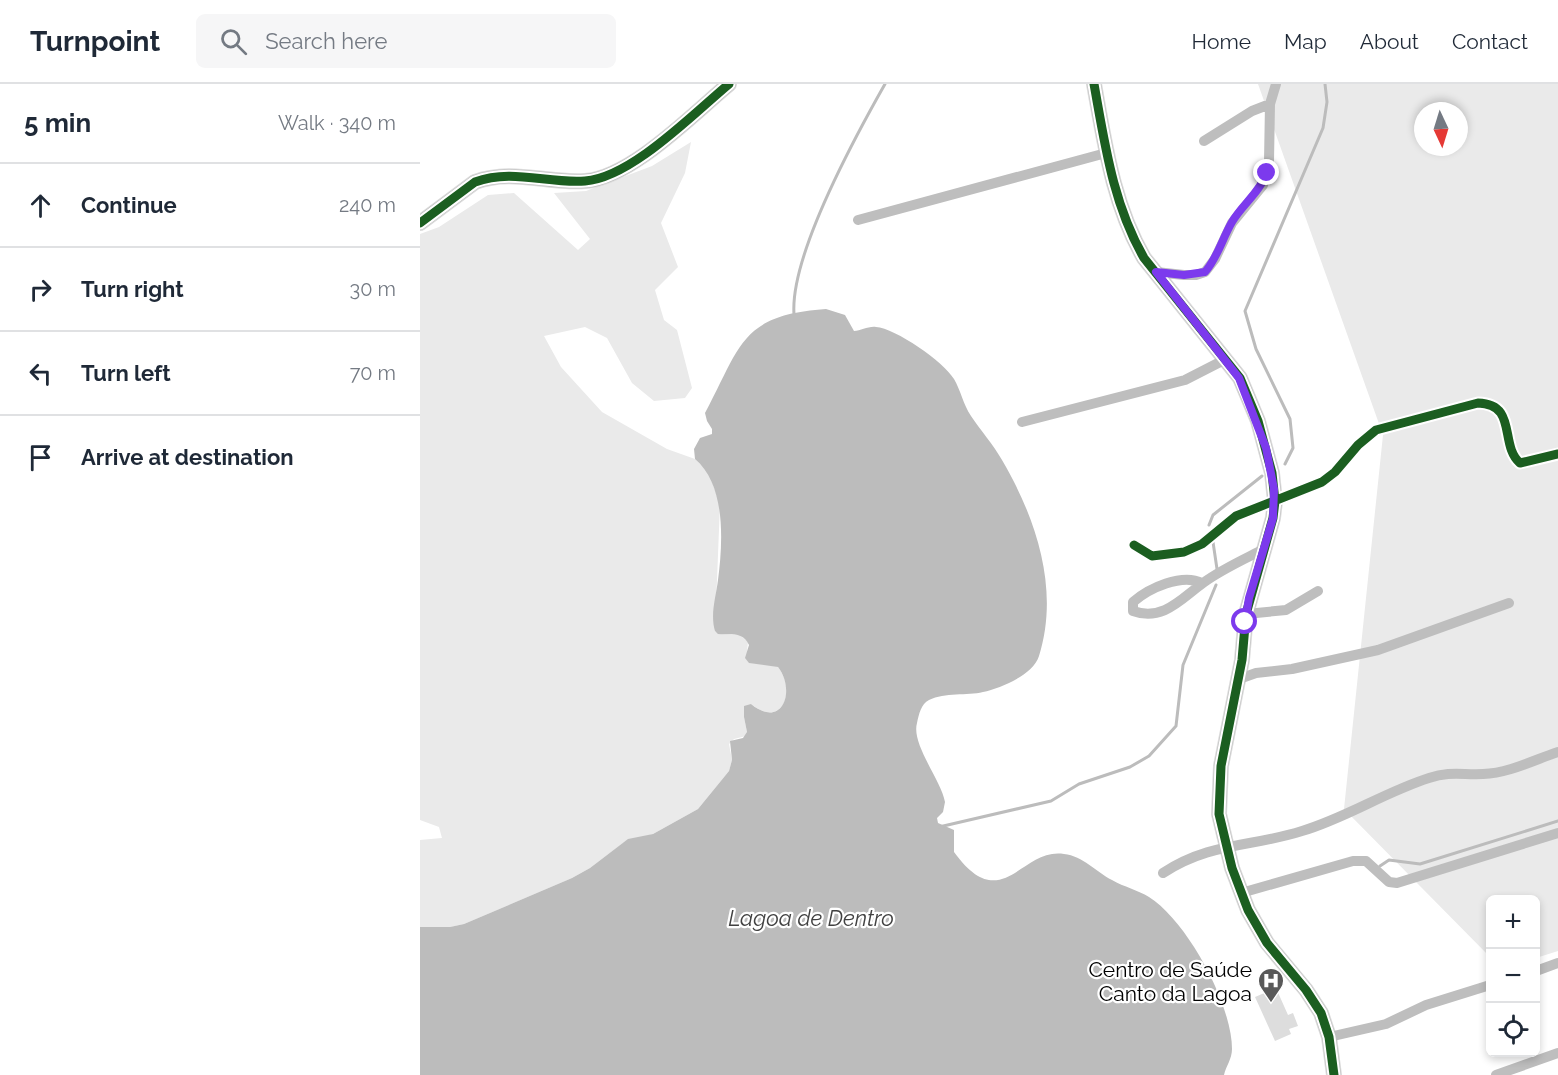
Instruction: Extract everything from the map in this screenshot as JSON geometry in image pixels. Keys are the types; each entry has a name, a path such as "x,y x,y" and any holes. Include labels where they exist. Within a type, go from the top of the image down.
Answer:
{"main road":[{"path":"420,223 475,182 484,178 520,176 586,181 615,173 645,153 729,84"},
{"path":"1094,84 1106,153 1125,221 1144,258 1239,378 1258,421 1270,465 1275,501 1266,548 1246,614 1239,679 1219,785 1219,814 1226,847 1241,893 1267,943 1315,1002 1329,1036 1334,1075"}],"street":[{"path":"1156,272 1196,275 1205,272 1215,259 1232,223 1257,193 1267,173 1270,104 1276,84"},
{"path":"1203,141 1252,111 1270,104"},
{"path":"858,219 1106,153"},
{"path":"1022,422 1185,380 1226,359"},
{"path":"1134,545 1152,556 1184,552 1202,544 1236,516 1322,482 1335,472 1358,445 1376,430 1478,404 1492,405 1499,410 1513,454 1520,463 1558,454"},
{"path":"1203,583 1194,579 1180,580 1144,593 1133,602 1133,611 1145,615 1166,609 1189,597 1203,583 1266,548"},
{"path":"1246,614 1286,610 1318,591"},
{"path":"1239,679 1256,673 1292,669 1378,650 1509,603"},
{"path":"1163,873 1197,854 1300,832 1339,818 1376,799 1446,773 1495,772 1558,752"},
{"path":"1241,893 1353,861 1366,861 1389,882 1396,883 1558,833"},
{"path":"1540,970 1558,963"},
{"path":"1329,1036 1386,1024 1426,1005 1486,987"},
{"path":"1496,1075 1558,1053"}],"shaded area":[{"path":"1258,84 1558,84 1558,951 1540,957 1540,895 1486,895 1486,953 1344,809 1383,435"},
{"path":"691,142 685,173 661,223 678,267 655,290 664,320 677,330 692,388 685,398 654,401 632,383 607,338 585,327 544,336 561,367 602,412 667,449 695,459 708,471 720,504 715,631 719,634 740,635 748,642 747,652 778,667 786,686 784,704 779,710 772,712 762,711 751,704 744,717 746,736 734,739 729,744 732,760 729,771 698,809 653,834 623,843 590,868 572,878 464,924 450,927 420,927 420,840 442,838 439,827 420,820 420,234 439,227 488,195 514,193 578,250 590,239 554,193 586,191 652,166"}],"water":[{"name":"Lagoa de Dentro","path":"826,309 845,315 854,331 876,327 895,333 918,347 949,372 968,411 1014,482 1034,530 1041,555 1047,605 1045,631 1036,663 1016,680 977,693 935,698 926,702 921,710 916,732 918,741 945,802 943,812 937,818 938,823 954,830 954,852 971,871 985,879 999,880 1049,855 1071,855 1106,877 1149,897 1163,909 1192,944 1216,987 1230,1031 1232,1049 1224,1075 420,1075 420,927 450,927 464,924 572,878 590,868 628,839 653,834 698,809 729,771 732,760 730,741 743,738 747,732 744,706 751,704 762,711 771,712 778,710 783,704 786,686 778,667 749,663 745,658 749,645 743,638 736,635 718,634 715,631 713,612 721,549 720,515 712,484 705,470 695,459 694,449 700,438 712,434 705,413 736,352 747,338 759,327 776,318 798,312"}],"building":[{"path":"1276,988 1288,1015 1293,1013 1298,1026 1289,1029 1291,1034 1275,1041 1255,997"}],"waterway":[{"path":"794,314 802,261 813,229 842,165 885,84"},
{"path":"1285,464 1293,448 1290,419 1256,349 1245,311 1323,128 1327,102 1325,84"},
{"path":"1209,525 1213,515 1262,476"},
{"path":"1213,542 1217,569"},
{"path":"939,827 1051,801 1079,784 1130,767 1149,756 1176,726 1183,665 1216,585"},
{"path":"1380,866 1389,860 1420,864 1558,821"}],"cycle path":[{"path":"420,223 475,182 489,178 516,176 585,181 622,169 642,157 680,127 729,84"},
{"path":"1094,84 1111,174 1133,238 1144,258 1240,378 1258,421 1272,473 1275,501 1273,518 1246,614 1242,660 1221,766 1219,814 1232,868 1248,910 1267,943 1306,990 1321,1013 1329,1037 1334,1075"},
{"path":"1134,545 1152,556 1184,552 1202,544 1236,516 1322,482 1335,472 1358,445 1376,430 1478,403 1490,405 1498,410 1503,418 1510,446 1520,463 1558,454"}],"place":[{"name":"Centro de Saúde Canto da Lagoa","path":"1271,1004"}],"route":[{"path":"1245,622 1249,598 1266,548 1273,518 1274,489 1266,448 1248,395 1239,378 1156,272 1184,275 1205,272 1215,259 1232,223 1241,209 1263,185 1267,173"}]}
